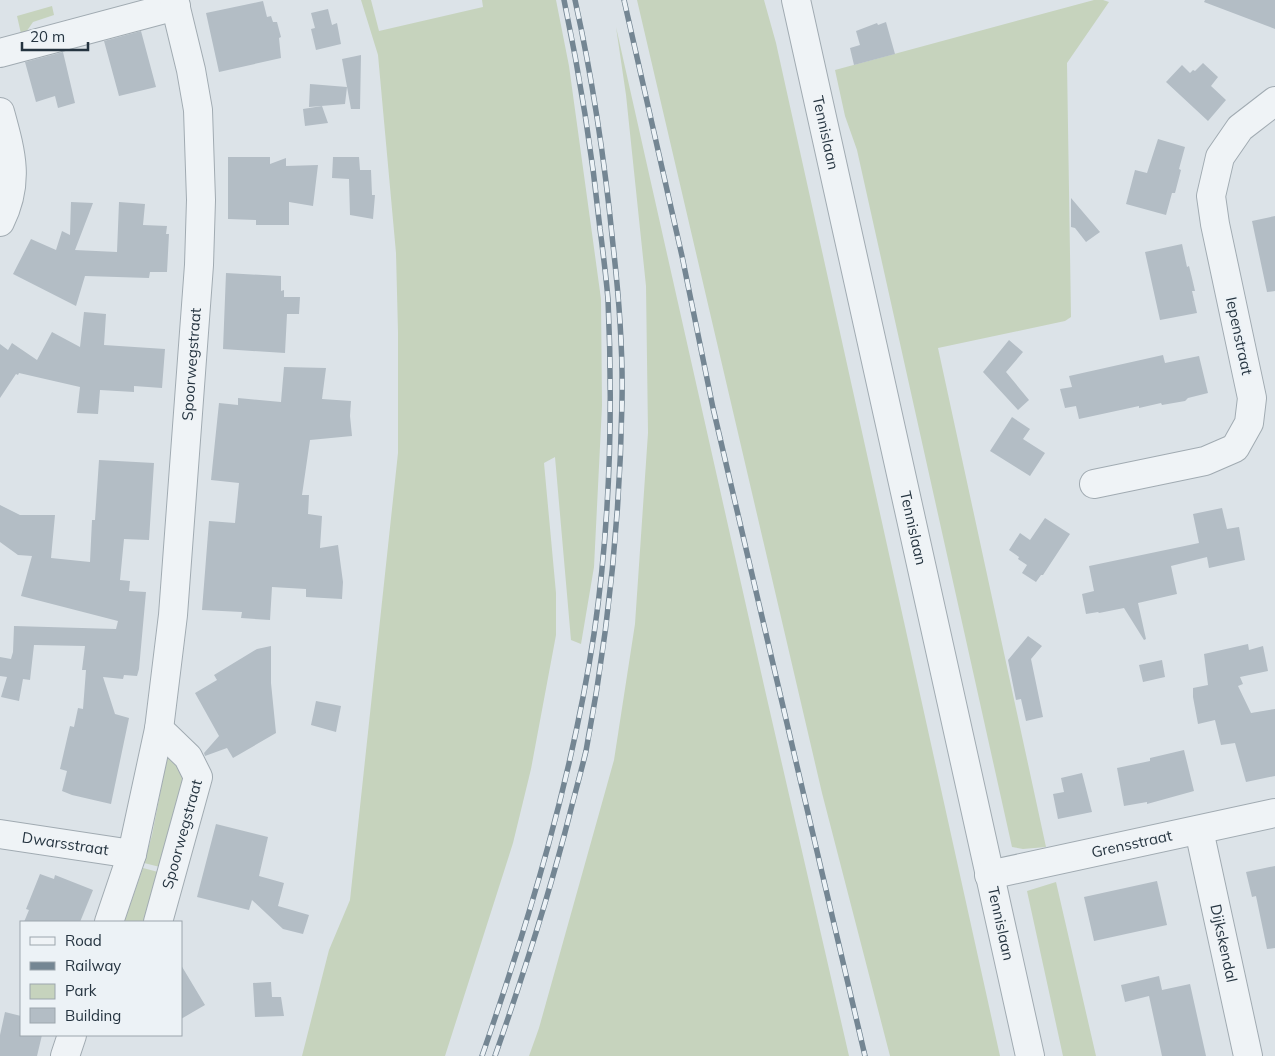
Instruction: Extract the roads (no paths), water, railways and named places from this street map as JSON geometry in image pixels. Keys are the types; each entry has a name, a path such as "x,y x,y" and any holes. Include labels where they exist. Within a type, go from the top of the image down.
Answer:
{"street":[{"name":"Tennislaan","path":"796,0 1030,1056"},
{"path":"0,53 175,3"},
{"name":"Spoorwegstraat","path":"109,921 132,854 159,729 173,615 199,265 202,200 198,110 191,70 175,3"},
{"name":"Iepenstraat","path":"1094,484 1205,460 1235,448 1249,423 1252,398 1215,224 1211,196 1220,157 1240,128 1275,101"},
{"path":"0,112 10,149 12,180 10,198 0,222"},
{"name":"Spoorwegstraat","path":"158,921 198,777 188,757 159,729"},
{"name":"Grensstraat","path":"989,875 1275,813"},
{"name":"Dijkskendal","path":"1199,830 1248,1056"},
{"name":"Dwarsstraat","path":"0,834 132,854"},
{"path":"65,1056 72,1036"}],"railway":[{"path":"482,1056 533,900 562,794 585,688 604,551 610,424 608,299 589,143 564,0"},
{"path":"495,1056 544,905 586,751 607,621 616,534 622,402 619,304 602,153 593,91 575,0"},
{"path":"624,0 682,256 713,408 865,1056"}]}
